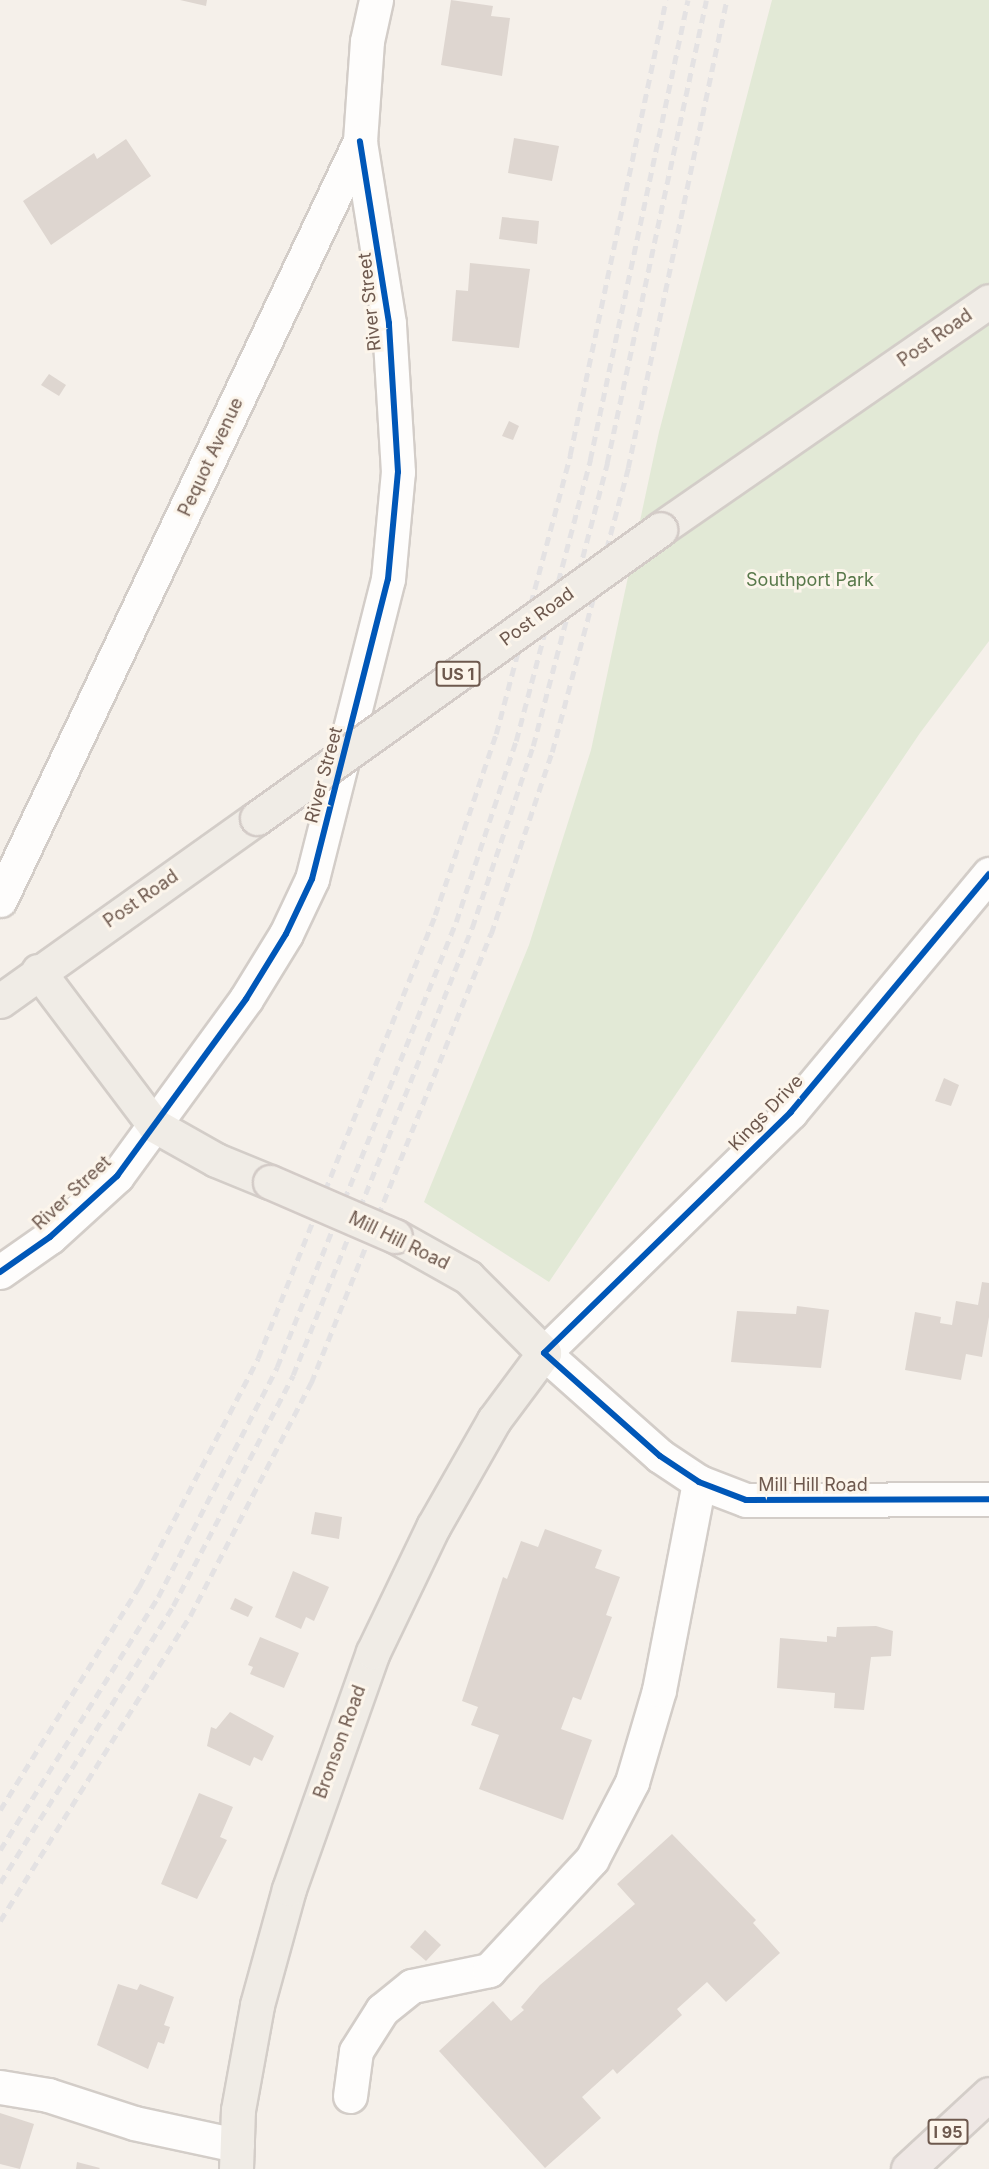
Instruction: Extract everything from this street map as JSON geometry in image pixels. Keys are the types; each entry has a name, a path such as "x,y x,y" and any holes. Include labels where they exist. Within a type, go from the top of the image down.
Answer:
{"highway":[{"name":"I 95","path":"908,2169 989,2094"}],"main road":[{"name":"Post Road","path":"0,1000 660,530 989,301"},
{"name":"Mill Hill Road","path":"38,971 154,1125 216,1160 395,1236 468,1277 544,1353"},
{"name":"Bronson Road","path":"236,2157 238,2110 257,2005 289,1889 373,1652 433,1527 494,1420 544,1353"}],"street":[{"name":"Pequot Avenue","path":"0,900 58,783 360,141 367,41 376,0"},
{"name":"River Street","path":"0,1272 50,1237 117,1176 246,999 286,934 312,879 388,579 398,472 393,392 378,241 360,141"},
{"name":"Kings Drive","path":"544,1353 791,1112 987,879"},
{"name":"Mill Hill Road","path":"544,1353 660,1456 699,1482 746,1500 989,1498"},
{"path":"350,2096 356,2051 382,2010 412,1986 489,1970 592,1859 632,1782 652,1713 699,1482"},
{"path":"0,2087 48,2095 236,2157"}],"green space":[{"name":"Southport Park","path":"772,0 989,0 989,641 920,733 549,1282 424,1202 529,945 591,750 659,432"}],"building":[{"path":"180,0 207,0 206,6"},
{"path":"451,0 493,6 491,16 510,18 502,76 441,65"},
{"path":"514,138 559,146 552,181 508,173"},
{"path":"126,139 151,176 51,245 23,201 94,153 97,159"},
{"path":"502,217 539,221 537,244 499,239"},
{"path":"470,263 530,269 519,348 452,341 456,290 468,291"},
{"path":"49,374 66,385 59,396 41,385"},
{"path":"509,421 519,426 513,440 502,436"},
{"path":"944,1078 959,1085 951,1106 935,1101"},
{"path":"982,1282 989,1283 989,1317 982,1357 966,1354 961,1380 905,1370 915,1312 941,1317 940,1323 952,1325 956,1301 978,1305"},
{"path":"797,1306 829,1310 821,1368 731,1362 737,1311 796,1314"},
{"path":"315,1512 342,1517 339,1539 311,1534"},
{"path":"545,1529 602,1550 595,1568 620,1577 606,1615 612,1617 581,1700 573,1697 561,1729 592,1740 563,1820 479,1789 499,1735 471,1725 478,1707 462,1701 503,1577 507,1579 521,1541 538,1547"},
{"path":"293,1571 329,1587 314,1621 306,1617 301,1629 275,1617"},
{"path":"235,1598 253,1607 248,1617 230,1609"},
{"path":"876,1626 893,1631 891,1656 871,1657 864,1710 834,1708 835,1693 777,1688 780,1638 827,1642 827,1636 836,1637 837,1627"},
{"path":"260,1637 299,1653 284,1688 250,1674 253,1667 248,1665"},
{"path":"230,1712 274,1736 262,1761 254,1757 250,1766 207,1746 211,1727 216,1729"},
{"path":"199,1793 233,1807 220,1837 227,1840 197,1899 161,1884"},
{"path":"672,1834 756,1920 753,1923 780,1953 726,2002 707,1982 677,2009 682,2015 617,2074 613,2069 582,2097 601,2118 545,2168 439,2051 493,2001 511,2021 524,2010 521,2007 540,1985 635,1904 617,1884"},
{"path":"425,1930 441,1945 426,1961 410,1947"},
{"path":"118,1984 137,1990 140,1984 174,1997 164,2025 170,2027 164,2044 158,2042 148,2069 97,2045"},
{"path":"0,2113 34,2124 20,2169 0,2164"},
{"path":"77,2162 100,2168 76,2169"}],"railway":[{"path":"0,1810 139,1587 258,1358 435,915 496,734 570,455 666,0"},
{"path":"0,1850 158,1597 277,1367 456,922 516,741 590,460 688,0"},
{"path":"0,1883 173,1606 293,1375 472,928 533,746 607,463 706,0"},
{"path":"0,1921 190,1616 311,1383 491,934 552,752 628,468 727,0"}],"cycle path":[{"path":"0,1272 50,1237 117,1176 246,999 286,934 312,879 388,579 398,472 389,323 360,141"},
{"path":"989,874 791,1112 544,1353 660,1456 699,1482 746,1500 989,1499"}]}
